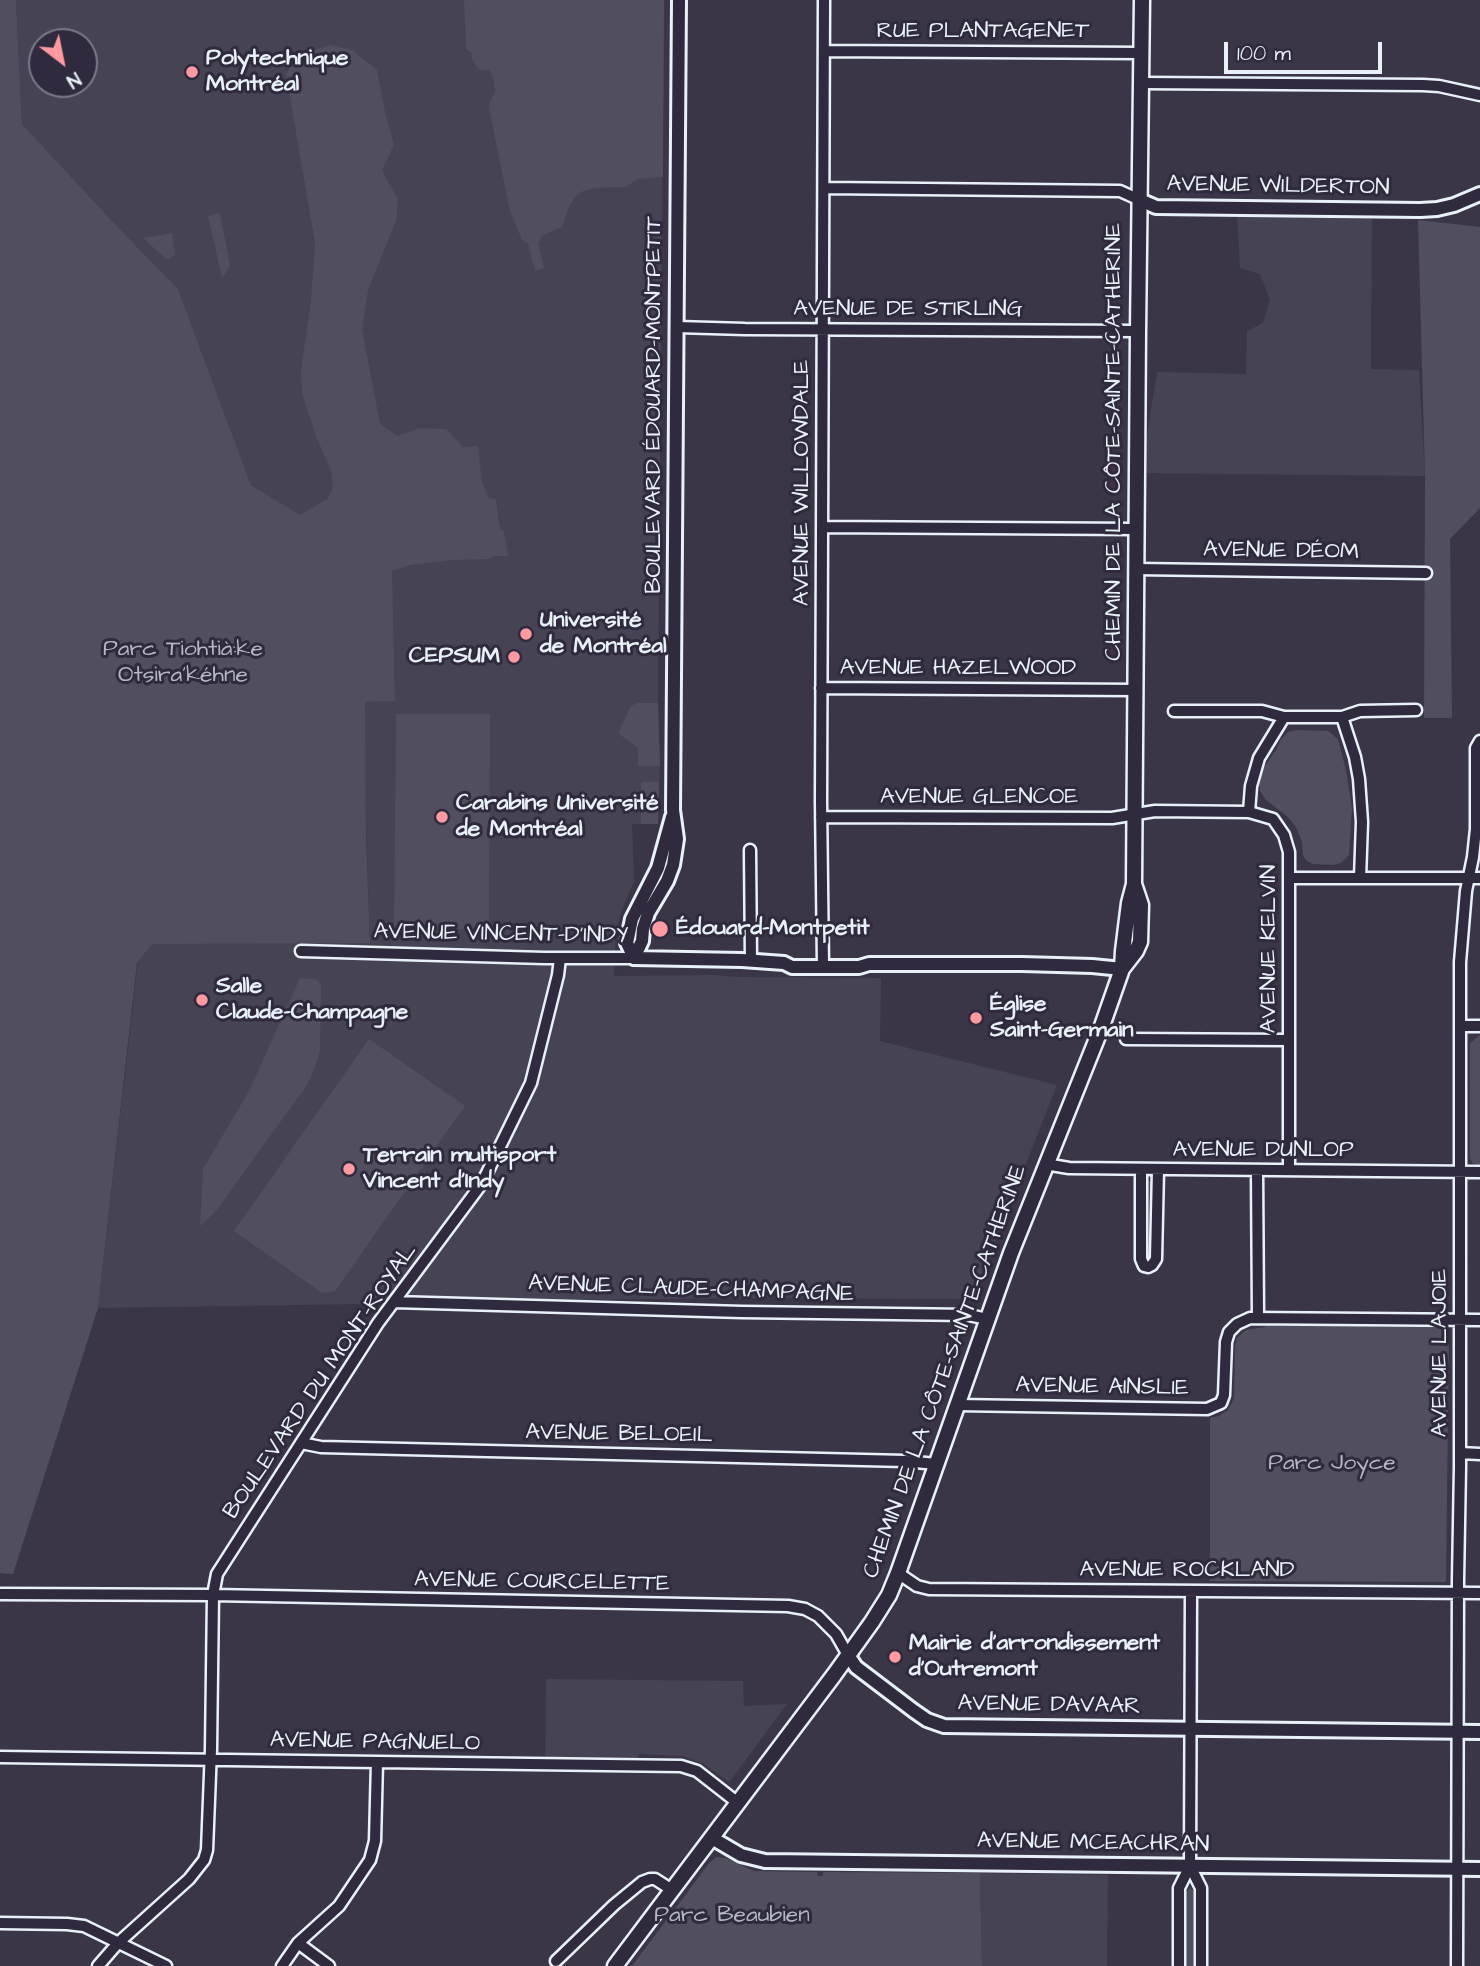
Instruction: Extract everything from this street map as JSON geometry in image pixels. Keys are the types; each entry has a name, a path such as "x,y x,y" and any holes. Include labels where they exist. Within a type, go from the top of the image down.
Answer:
{"main road":[{"name":"CHEMIN DE LA CÔTE-SAINTE-CATHERINE","path":"615,1966 885,1603 1045,1164 1102,1026 1122,969 1140,942 1141,905 1135,884 1135,813 1142,0"}],"street":[{"name":"BOULEVARD ÉDOUARD-MONTPETIT","path":"634,958 627,943 632,919 658,868 673,810 679,0"},
{"name":"AVENUE WILLOWDALE","path":"823,963 821,688 824,0"},
{"name":"RUE PLANTAGENET","path":"824,51 1141,53"},
{"path":"1141,83 1423,85 1480,95"},
{"name":"AVENUE WILDERTON","path":"824,188 1120,191 1156,207 1420,210 1446,207 1480,194"},
{"name":"AVENUE DE STIRLING","path":"677,327 1138,331"},
{"path":"822,527 1137,528"},
{"name":"AVENUE DÉOM","path":"1136,569 1426,573"},
{"name":"AVENUE HAZELWOOD","path":"821,688 1136,690"},
{"path":"1174,711 1262,711 1284,717 1342,717 1360,711 1416,710"},
{"path":"1249,812 1253,775 1259,758 1284,717"},
{"path":"1342,717 1359,779 1362,822 1360,878"},
{"name":"AVENUE LAJOIE","path":"1457,1966 1460,962 1466,891 1475,878 1473,857 1476,748 1480,741"},
{"name":"AVENUE GLENCOE","path":"821,817 1112,818 1155,811 1249,812"},
{"name":"AVENUE KELVIN","path":"1249,812 1273,819 1284,835 1289,852 1289,1170"},
{"path":"750,850 751,961"},
{"path":"1290,878 1475,878"},
{"name":"AVENUE VINCENT-D'INDY","path":"301,951 751,961 784,963 792,967 823,963 859,967 869,964 1048,965 1122,969"},
{"name":"BOULEVARD DU MONT-ROYAL","path":"98,1966 118,1943 189,1879 204,1860 208,1843 213,1595 217,1574 378,1323 480,1186 531,1083 558,975 559,958"},
{"path":"1461,1026 1480,1026"},
{"path":"1126,1039 1289,1040"},
{"name":"AVENUE DUNLOP","path":"1045,1164 1069,1168 1142,1170 1480,1172"},
{"path":"1142,1170 1141,1259 1144,1266 1149,1267 1156,1259 1158,1170"},
{"path":"1257,1171 1258,1317 1480,1320"},
{"name":"AVENUE CLAUDE-CHAMPAGNE","path":"394,1302 742,1312 969,1315 987,1319"},
{"name":"AVENUE AINSLIE","path":"957,1405 1213,1408 1221,1402 1224,1395 1228,1332 1242,1321 1258,1317"},
{"name":"AVENUE BELOEIL","path":"301,1443 321,1447 905,1461 936,1464"},
{"path":"1460,1453 1480,1454"},
{"name":"AVENUE ROCKLAND","path":"898,1573 916,1586 924,1588 1480,1593"},
{"path":"1179,1966 1180,1888 1190,1866 1191,1591"},
{"path":"0,1594 213,1595"},
{"name":"AVENUE COURCELETTE","path":"213,1595 788,1606 818,1615 836,1634 848,1655"},
{"name":"AVENUE DAVAAR","path":"848,1655 860,1670 914,1711 927,1720 944,1726 1480,1732"},
{"name":"AVENUE PAGNUELO","path":"0,1757 681,1766 697,1772 738,1803"},
{"path":"282,1966 298,1943 339,1906 370,1860 375,1840 377,1762"},
{"name":"AVENUE MCEACHRAN","path":"712,1838 741,1855 765,1861 1480,1870"},
{"path":"1190,1866 1201,1888 1201,1966"},
{"path":"556,1961 642,1882 655,1880 672,1890"},
{"path":"0,1923 76,1925 92,1929 166,1966"},
{"path":"298,1943 329,1966"}],"shaded area":[{"name":"Université de Montréal","path":"16,0 664,0 658,824 632,824 634,881 621,912 615,942 614,976 881,978 880,1041 1057,1085 973,1299 745,1298 98,1308 140,943 370,943 362,702 395,700 390,572 251,485 178,289 22,124"},
{"path":"1237,215 1372,219 1371,369 1419,370 1425,476 1141,473 1157,372 1246,374 1247,331 1263,323 1270,300 1260,274 1240,268"},
{"path":"546,1679 743,1681 744,1706 787,1704 728,1781 704,1764 683,1756 639,1754 636,1765 545,1764"},
{"path":"980,1873 1108,1875 1107,1966 982,1966"}],"green space":[{"name":"Parc Tiohtià:ke Otsira'kéhne","path":"0,0 16,0 22,124 178,289 251,485 300,515 327,499 333,489 331,471 302,393 301,370 311,300 315,243 286,74 300,55 330,45 352,50 377,70 394,145 382,170 398,200 396,221 368,290 362,329 380,424 398,436 419,428 446,429 463,447 478,446 482,482 489,498 496,499 499,524 504,531 508,556 411,565 392,571 395,701 365,702 370,943 152,944 137,963 98,1308 13,1574 0,1573"},
{"path":"464,0 664,0 663,177 638,179 626,187 583,191 575,197 568,209 562,227 542,236 538,244 544,268 535,271 528,244 522,240 510,211 489,108 495,92 493,78 489,70 482,71 476,66 472,53 466,49"},
{"path":"220,213 230,266 222,278 208,216"},
{"path":"1418,220 1480,227 1480,508 1450,539 1452,718 1424,718 1425,476"},
{"path":"172,233 175,254 169,259 143,238"},
{"path":"637,703 658,703 660,766 638,766 638,748 619,734 631,706"},
{"name":"Carabins Université de Montréal","path":"396,714 490,714 489,920 484,927 394,928"},
{"path":"1328,731 1338,739 1352,808 1349,855 1341,863 1313,864 1307,861 1303,856 1302,842 1296,827 1266,800 1260,791 1259,782 1265,766 1281,739 1288,732"},
{"path":"641,782 659,782 658,824 641,824"},
{"path":"300,978 316,979 321,985 320,1051 312,1075 216,1211 200,1226 203,1169 249,1091"},
{"path":"1480,1035 1480,1164 1475,1164 1470,1158 1470,1043"},
{"name":"Terrain multisport Vincent d'Indy","path":"369,1039 465,1106 335,1291 322,1293 234,1231"},
{"path":"1151,1180 1154,1183 1153,1249 1147,1252 1145,1183"},
{"name":"Parc Joyce","path":"1265,1324 1430,1327 1449,1333 1446,1582 1210,1581 1210,1418 1228,1410 1234,1398 1237,1338 1246,1330 1265,1327"},
{"name":"Parc Beaubien","path":"716,1857 726,1858 754,1871 817,1872 818,1876 823,1876 823,1872 980,1873 982,1966 632,1966 671,1914 675,1916 678,1912 675,1909"},
{"path":"1189,1888 1195,1894 1197,1912 1197,1966 1183,1966 1184,1898"}],"place":[{"name":"Polytechnique Montréal","path":"192,72"},
{"name":"Université de Montréal","path":"526,634"},
{"name":"CEPSUM","path":"514,657"},
{"name":"Carabins Université de Montréal","path":"442,817"},
{"name":"Édouard-Montpetit","path":"660,929"},
{"name":"Salle Claude-Champagne","path":"202,1000"},
{"name":"Église Saint-Germain","path":"976,1018"},
{"name":"Terrain multisport Vincent d'Indy","path":"349,1169"},
{"name":"Mairie d'arrondissement d'Outremont","path":"895,1657"}]}
